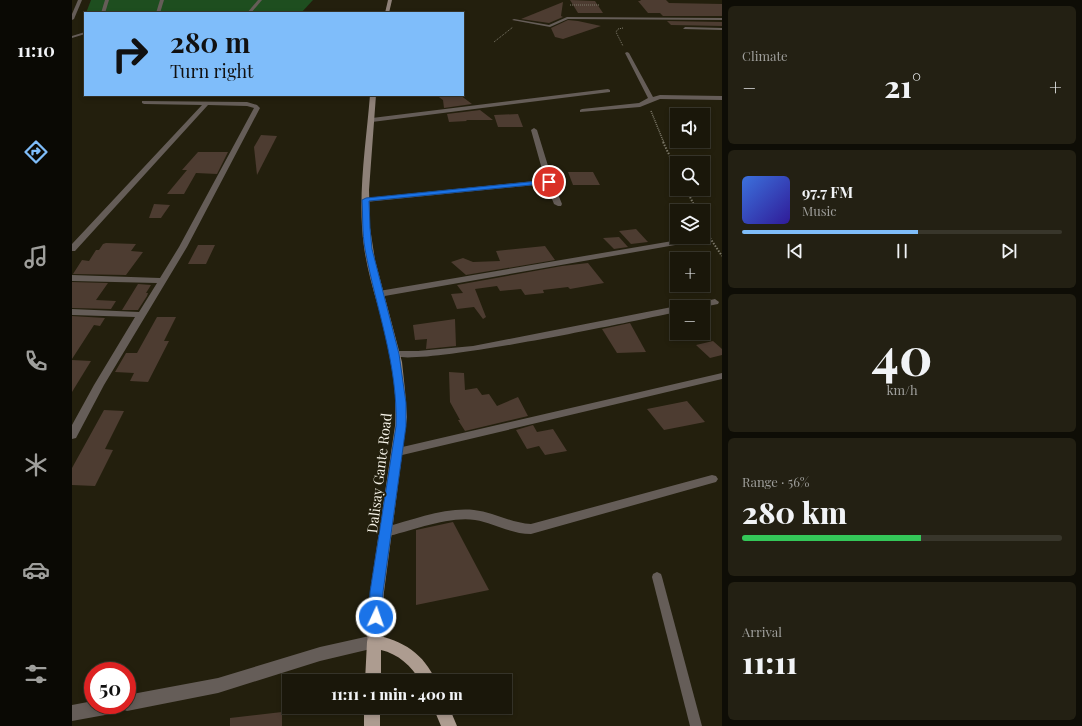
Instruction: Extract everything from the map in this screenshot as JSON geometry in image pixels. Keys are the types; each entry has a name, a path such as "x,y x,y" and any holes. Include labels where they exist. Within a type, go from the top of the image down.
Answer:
{"main road":[{"path":"387,12 390,0"},
{"name":"Dalisay Gante Road","path":"373,96 366,200 366,228 379,294 395,354 402,403 398,452 377,592 374,642"},
{"path":"373,674 374,642 386,643 399,648 419,665 424,674"},
{"path":"372,714 372,726"},
{"path":"444,714 449,726"}],"street":[{"path":"72,18 80,0"},
{"path":"516,21 550,26 567,18 722,20"},
{"path":"685,28 722,29"},
{"path":"72,32 84,32"},
{"path":"72,37 84,32"},
{"path":"627,53 649,101"},
{"path":"372,120 608,91"},
{"path":"582,110 630,107 667,97 722,98"},
{"path":"72,435 100,385 183,247 257,108 247,104 144,102"},
{"path":"72,249 207,103"},
{"path":"534,130 549,182 558,204"},
{"path":"366,200 549,182"},
{"path":"379,294 670,244"},
{"path":"72,278 163,281"},
{"path":"710,303 715,302"},
{"path":"395,354 418,354 473,349 670,310"},
{"path":"72,312 142,315"},
{"path":"398,452 722,376"},
{"path":"385,532 465,514 491,518 525,529 531,529 712,479"},
{"path":"136,701 232,682 320,653 352,645 374,642"},
{"path":"72,713 84,711"}],"lane":[{"path":"104,12 107,0"},
{"path":"158,12 162,0"},
{"path":"250,12 260,0"},
{"path":"657,577 696,726"}],"path":[{"path":"570,5 600,5"},
{"path":"494,42 500,36 512,29 516,21"},
{"path":"618,29 616,32 627,53"},
{"path":"649,101 659,133 670,156"},
{"path":"710,238 722,256"}],"green space":[{"path":"91,0 313,0 302,12 86,12"}],"building":[{"path":"570,0 595,1 603,13 578,13"},
{"path":"640,0 666,0 669,3 722,4 722,16 663,16 660,13 648,13 638,1 641,1"},
{"path":"563,2 561,16 563,17 549,23 521,19"},
{"path":"568,20 601,26 563,39 555,37 551,28"},
{"path":"667,21 722,22 722,26 671,25"},
{"path":"437,96 461,96 472,104 444,108 443,100"},
{"path":"480,110 493,120 466,120 467,121 449,122 447,114"},
{"path":"518,114 523,127 498,127 494,115"},
{"path":"261,135 277,136 257,175 254,147"},
{"path":"198,152 228,152 217,174 196,173 184,194 167,194 187,170 182,170"},
{"path":"568,172 593,172 600,185 573,185"},
{"path":"154,204 170,205 161,218 149,218"},
{"path":"636,229 648,242 631,244 619,231"},
{"path":"619,237 628,247 614,249 603,238"},
{"path":"103,244 136,244 131,251 143,252 126,275 73,274 82,260 89,261 96,250 99,250"},
{"path":"198,245 215,245 206,264 188,264"},
{"path":"545,246 555,260 466,275 451,262 463,258 473,262 500,261 496,251"},
{"path":"588,263 604,283 570,289 568,287 543,290 544,293 525,295 521,289 500,291 497,286 475,289 486,317 483,319 474,307 457,309 451,294 463,293 457,285 562,266"},
{"path":"72,282 108,283 96,300 116,301 111,309 72,308"},
{"path":"138,284 151,285 146,293 148,293 147,296 138,310 122,310"},
{"path":"72,316 105,318 100,326 94,325 72,359"},
{"path":"157,317 176,317 164,341 169,341 148,382 130,381 134,373 115,372 126,353 137,353"},
{"path":"455,319 456,346 426,349 427,339 415,340 413,325"},
{"path":"630,323 646,352 617,353 602,329"},
{"path":"713,341 722,349 722,355 710,358 696,345"},
{"path":"72,360 91,361 72,392"},
{"path":"449,372 464,373 465,390 477,388 482,395 489,394 497,406 518,397 528,416 465,431 450,402"},
{"path":"687,401 705,422 664,430 647,409"},
{"path":"104,410 124,411 105,449 113,450 95,486 72,485 72,468"},
{"path":"533,425 537,432 553,429 567,451 545,455 539,446 527,449 516,430"},
{"path":"453,522 489,590 416,605 416,530"},
{"path":"282,712 282,726 230,726 230,718"}],"route":[{"path":"376,617 377,592 401,426 402,403 395,354 369,249 366,228 366,200 549,182"}]}
